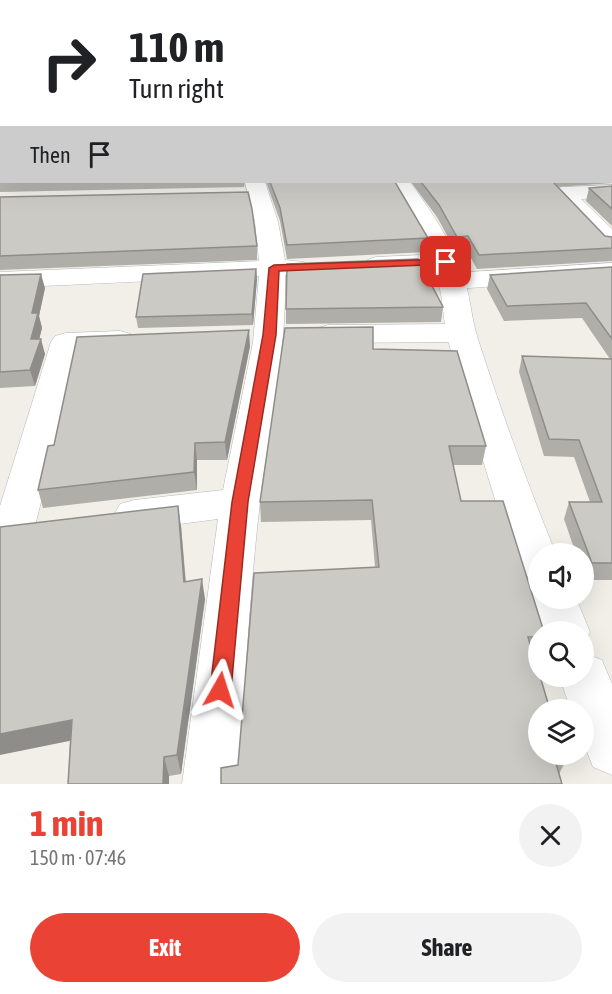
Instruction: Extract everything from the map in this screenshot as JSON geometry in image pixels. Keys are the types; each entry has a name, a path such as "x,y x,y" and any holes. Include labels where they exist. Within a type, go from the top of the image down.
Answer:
{"street":[{"path":"401,183 433,231 449,272 461,333 515,505 530,543"},
{"path":"556,187 612,191"},
{"path":"556,187 612,243"},
{"path":"210,784 240,502 277,335 274,268 251,191"},
{"path":"354,265 449,272 612,270"},
{"path":"0,280 320,267"},
{"path":"277,335 461,333"},
{"path":"20,529 66,342 150,339"},
{"path":"104,519 240,502"},
{"path":"588,687 612,748"}],"building":[{"path":"270,183 396,183 428,238 287,245 280,208"},
{"path":"422,183 554,183 605,236 612,237 612,248 479,255 468,236 457,237 439,205"},
{"path":"612,186 612,209 589,188"},
{"path":"248,192 257,246 0,256 0,197"},
{"path":"418,259 443,307 286,309 287,264"},
{"path":"612,267 612,339 586,303 507,306 490,275"},
{"path":"256,269 252,314 136,317 143,274"},
{"path":"41,274 32,313 38,313 31,339 41,339 30,370 0,372 0,275"},
{"path":"373,327 373,349 457,351 486,446 449,446 461,501 503,501 528,581 528,609 537,609 541,621 528,621 528,687 543,687 547,699 528,699 528,765 556,765 562,784 221,784 221,768 238,765 254,573 379,567 372,500 260,502 285,328"},
{"path":"249,330 225,442 195,443 194,472 38,490 48,446 54,445 77,337"},
{"path":"522,356 612,359 612,563 594,563 594,543 584,543 569,502 602,502 579,440 549,439"},
{"path":"178,506 184,582 202,579 177,755 164,757 163,784 68,784 72,720 0,734 0,527"}],"route":[{"path":"220,690 240,502 269,335 274,268 446,262"}]}
